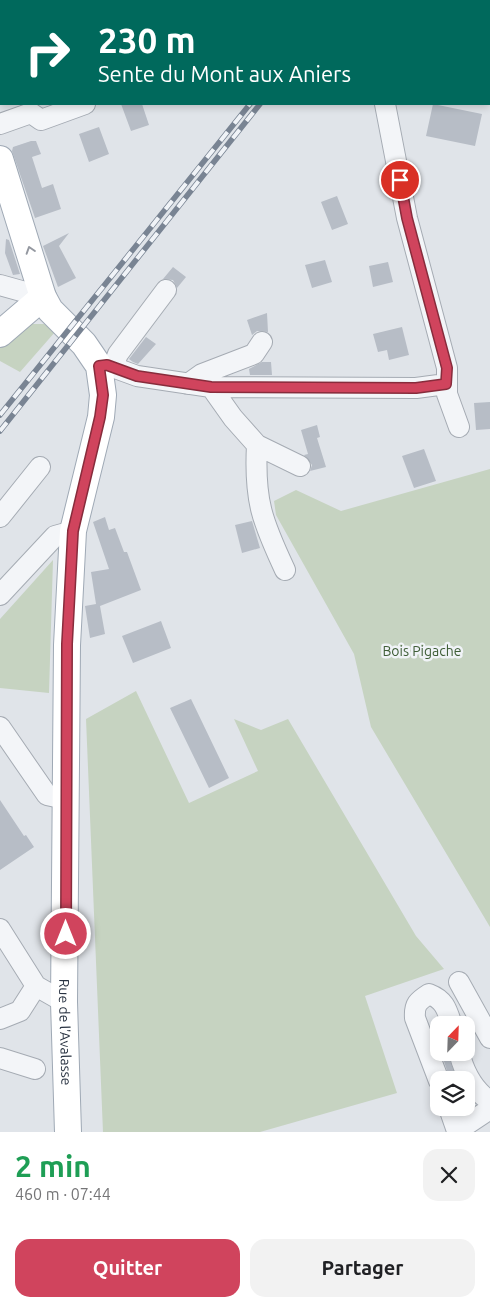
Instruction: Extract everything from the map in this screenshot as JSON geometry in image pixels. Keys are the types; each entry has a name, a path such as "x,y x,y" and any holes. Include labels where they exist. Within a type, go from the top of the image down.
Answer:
{"main road":[{"path":"0,159 43,297 50,310 106,366"},
{"path":"0,334 43,297"},
{"name":"Rue de l'Avalasse","path":"68,1132 64,1002 67,644 73,531 100,417 106,366"}],"street":[{"path":"0,124 37,108 40,120 82,105"},
{"path":"385,105 407,218 447,368 447,394 459,427"},
{"path":"0,285 43,297"},
{"path":"166,290 106,366 137,376 211,387 416,388 446,384"},
{"path":"188,384 202,374 254,354 262,342"},
{"path":"211,387 233,418 257,445 300,466"},
{"path":"257,445 257,499 265,528 285,570"},
{"path":"0,517 40,467"},
{"path":"0,595 55,536 73,531"},
{"path":"0,727 48,795 65,799"},
{"path":"0,929 36,986 64,1002"},
{"path":"459,982 490,1038"},
{"path":"0,1019 20,1011 36,986"},
{"path":"430,1057 415,1018 414,1007 418,1001 429,994 438,998 447,1007 450,1016"},
{"path":"0,1058 35,1069"},
{"path":"462,1061 464,1070 480,1095 490,1101"},
{"path":"451,1116 457,1131 490,1109"}],"green space":[{"path":"30,324 44,324 55,332 20,372 0,361 0,348"},
{"name":"Bois Pigache","path":"490,469 490,927 371,727 354,654 276,515 274,501 296,490 341,511"},
{"path":"53,560 49,693 0,688 0,619"},
{"path":"136,691 189,803 258,771 234,719 261,730 288,719 416,936 444,969 365,996 397,1093 260,1132 103,1132 86,719"}],"building":[{"path":"121,105 142,105 149,125 131,131"},
{"path":"433,105 482,114 475,146 426,136"},
{"path":"99,127 109,154 89,162 79,134"},
{"path":"36,141 41,154 32,157 42,188 53,184 61,209 35,218 12,151 13,147"},
{"path":"337,196 348,224 332,230 321,202"},
{"path":"69,233 59,246 76,278 58,287 43,246"},
{"path":"6,239 9,240 20,274 13,275 5,253"},
{"path":"325,260 332,282 312,288 305,265"},
{"path":"388,262 393,282 373,287 369,266"},
{"path":"173,267 186,277 177,288 173,280 163,279"},
{"path":"267,313 268,332 257,331 252,335 247,320"},
{"path":"402,327 409,355 389,360 387,350 378,352 373,334"},
{"path":"146,337 156,344 138,364 133,362 129,359"},
{"path":"262,362 271,362 272,375 250,375 249,369"},
{"path":"490,402 490,429 476,430 474,403"},
{"path":"317,425 320,437 317,438 326,467 310,471 312,465 304,455 308,454 301,430"},
{"path":"424,449 436,481 414,488 402,456"},
{"path":"105,517 109,530 115,528 124,552 127,552 141,590 100,606 105,634 90,638 85,606 96,604 91,572 109,569 93,522"},
{"path":"252,521 260,548 242,553 235,525"},
{"path":"161,621 171,648 133,663 122,636"},
{"path":"191,699 229,778 209,788 170,708"},
{"path":"0,800 24,836 26,835 34,847 0,870"},
{"path":"444,1061 450,1061 454,1071 447,1071"}],"railway":[{"path":"0,415 249,105"},
{"path":"0,431 259,105"}],"route":[{"path":"66,934 67,644 73,531 100,417 103,395 99,366 107,365 137,376 211,387 416,388 446,384 447,368 407,218 400,180"}]}
